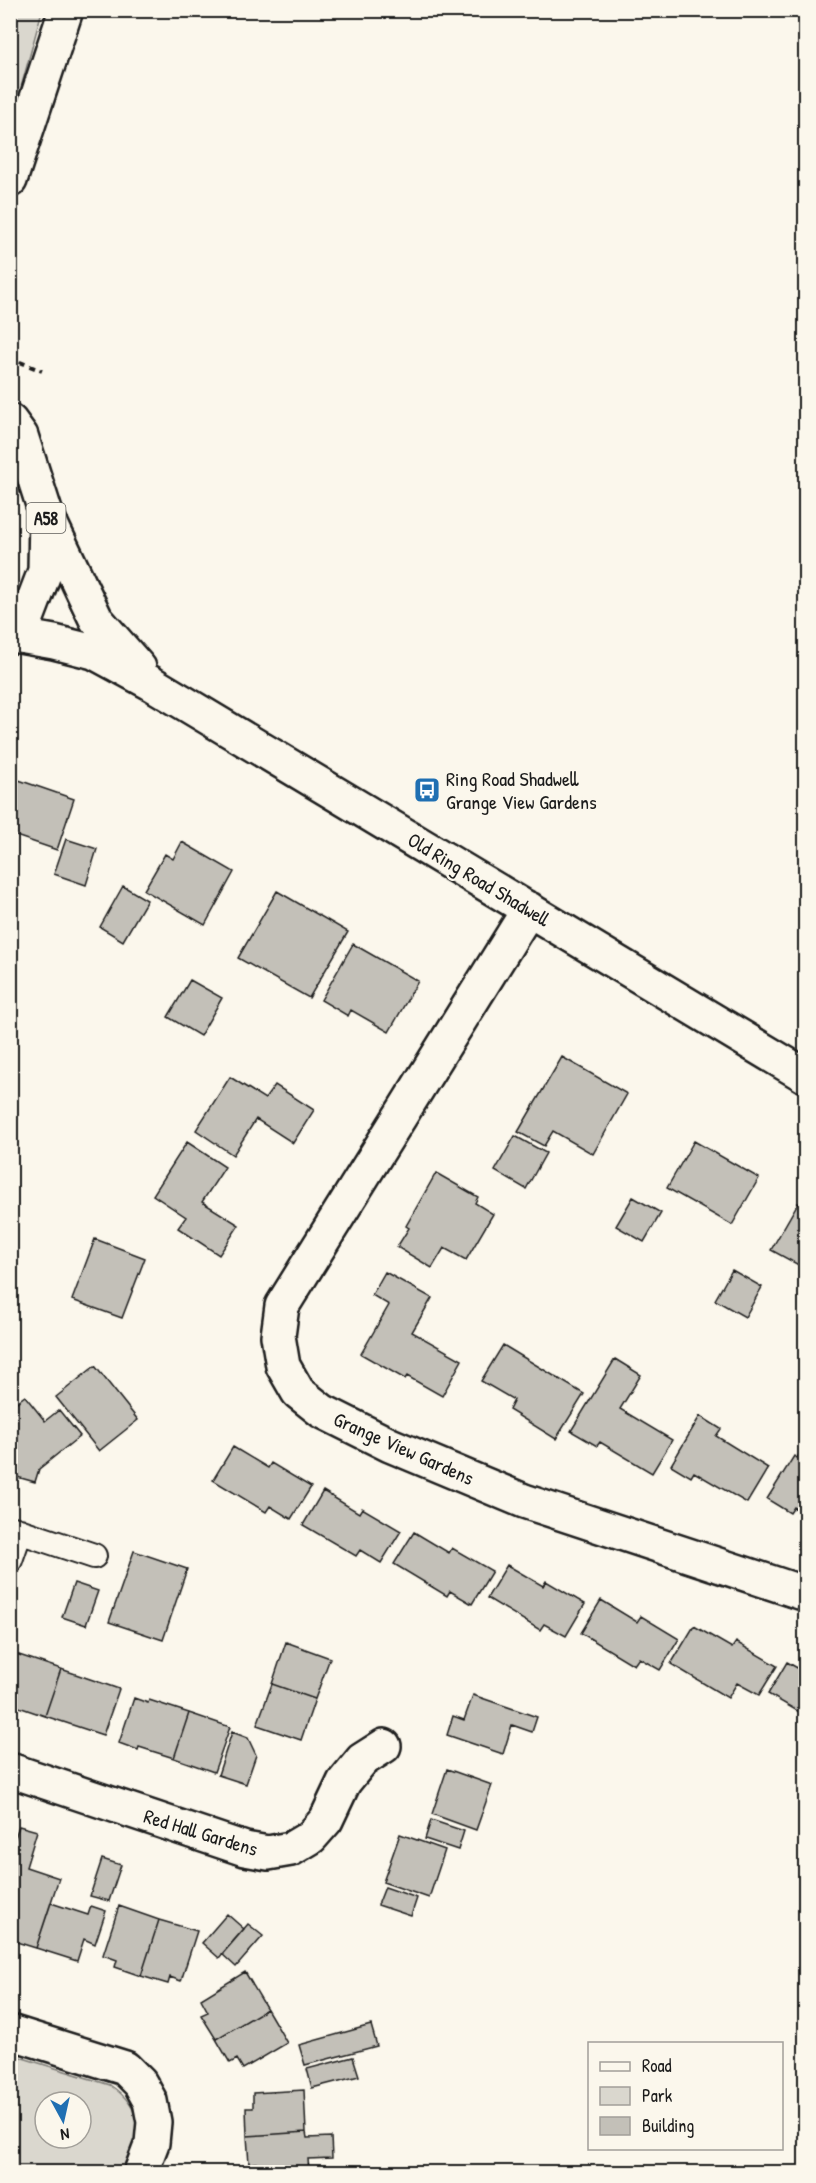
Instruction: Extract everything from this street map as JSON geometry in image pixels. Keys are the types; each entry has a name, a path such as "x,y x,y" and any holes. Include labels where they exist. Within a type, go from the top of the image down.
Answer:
{"street":[{"path":"10,180 66,10"},
{"name":"A58","path":"10,421 21,436 46,514 45,571 27,618 12,636"},
{"name":"Old Ring Road Shadwell","path":"46,514 96,619 151,683"},
{"name":"Old Ring Road Shadwell","path":"12,636 54,642 94,652 151,683 806,1076"},
{"name":"Grange View Gardens","path":"529,909 282,1306 278,1336 283,1366 298,1392 322,1411 390,1445 524,1501 806,1594"},
{"name":"Red Hall Gardens","path":"10,1770 245,1849 268,1853 291,1849 311,1837 326,1820 345,1782 362,1760 384,1746"},
{"path":"10,2032 125,2068 140,2083 150,2101 154,2122 152,2143 141,2172"}],"lane":[{"path":"10,1560 15,1530 94,1556"}],"path":[{"path":"10,358 42,371"}],"green space":[{"path":"10,11 42,11 11,124"},
{"path":"10,2054 110,2085 122,2095 130,2104 137,2124 125,2172 11,2172"}],"building":[{"path":"10,777 74,799 57,850 10,834"},
{"path":"66,839 97,849 86,885 54,874"},
{"path":"182,842 234,872 205,925 144,890 165,854 173,859"},
{"path":"123,886 147,900 123,941 100,927"},
{"path":"277,891 348,932 309,998 238,958"},
{"path":"353,944 418,981 389,1032 351,1010 348,1016 321,1000"},
{"path":"190,980 222,998 200,1036 168,1017"},
{"path":"562,1057 627,1094 593,1154 553,1131 544,1146 518,1132"},
{"path":"230,1077 265,1099 275,1085 314,1110 293,1143 256,1119 233,1155 196,1130"},
{"path":"515,1136 546,1153 526,1189 495,1171"},
{"path":"694,1141 759,1178 732,1225 667,1188"},
{"path":"187,1142 225,1167 202,1202 239,1225 219,1255 178,1228 186,1217 153,1195"},
{"path":"436,1173 478,1197 475,1203 493,1214 466,1260 444,1248 432,1268 397,1247 409,1228 406,1226"},
{"path":"633,1197 661,1213 644,1242 616,1226"},
{"path":"798,1203 806,1207 806,1269 771,1250"},
{"path":"95,1239 145,1258 122,1318 72,1300"},
{"path":"732,1270 762,1287 745,1317 715,1300"},
{"path":"385,1272 432,1298 412,1332 462,1360 442,1396 407,1376 405,1379 361,1354 389,1305 372,1295"},
{"path":"503,1345 584,1394 556,1439 509,1410 514,1400 481,1381"},
{"path":"615,1359 641,1375 620,1409 672,1440 652,1473 600,1442 597,1446 571,1431"},
{"path":"95,1366 138,1420 99,1451 56,1397"},
{"path":"25,1396 45,1421 59,1410 80,1436 39,1469 35,1482 10,1475 10,1449 14,1437 10,1433 10,1407"},
{"path":"700,1416 721,1429 716,1436 768,1468 747,1503 694,1472 691,1477 671,1465"},
{"path":"806,1444 806,1514 794,1507 790,1513 767,1499 794,1456 797,1458"},
{"path":"233,1447 268,1468 271,1463 311,1487 291,1519 270,1506 266,1512 213,1480"},
{"path":"323,1491 359,1513 362,1508 401,1531 381,1563 360,1550 356,1556 303,1525"},
{"path":"414,1532 449,1553 452,1548 492,1571 472,1604 450,1591 447,1596 394,1564"},
{"path":"134,1551 187,1569 163,1640 109,1622"},
{"path":"507,1565 543,1586 546,1581 585,1604 566,1636 544,1624 540,1630 487,1598"},
{"path":"74,1583 98,1591 86,1625 62,1617"},
{"path":"601,1600 637,1622 641,1616 679,1639 660,1670 639,1658 634,1665 581,1633"},
{"path":"694,1626 732,1648 736,1642 777,1666 759,1695 737,1683 728,1698 671,1664"},
{"path":"286,1642 330,1658 315,1699 272,1684"},
{"path":"10,1652 61,1669 45,1716 10,1704"},
{"path":"787,1662 806,1673 806,1716 768,1694"},
{"path":"61,1669 119,1689 103,1735 45,1716"},
{"path":"272,1684 315,1699 301,1740 257,1725"},
{"path":"473,1695 537,1717 532,1732 512,1725 503,1754 447,1735 453,1716 464,1720"},
{"path":"134,1698 148,1703 149,1700 189,1713 174,1758 119,1743"},
{"path":"189,1713 230,1727 214,1772 174,1758"},
{"path":"232,1732 248,1738 256,1755 246,1784 218,1775"},
{"path":"447,1769 492,1785 476,1830 432,1814"},
{"path":"431,1820 464,1831 458,1850 425,1839"},
{"path":"19,1826 37,1831 26,1867 59,1878 36,1948 10,1940 10,1852"},
{"path":"400,1834 445,1850 429,1898 383,1882"},
{"path":"102,1859 121,1865 109,1901 90,1896"},
{"path":"385,1887 417,1898 411,1916 378,1905"},
{"path":"51,1903 88,1915 91,1906 106,1911 95,1944 84,1939 77,1961 36,1948"},
{"path":"119,1906 159,1920 141,1976 115,1967 117,1960 103,1955"},
{"path":"227,1914 244,1929 219,1958 202,1943"},
{"path":"159,1920 197,1931 181,1981 170,1977 168,1984 141,1976"},
{"path":"248,1924 263,1936 236,1967 222,1954"},
{"path":"245,1972 267,2009 216,2039 201,2015 208,2012 201,1999"},
{"path":"267,2009 287,2043 243,2069 237,2059 230,2063 216,2039"},
{"path":"371,2025 377,2046 305,2065 299,2045"},
{"path":"353,2057 359,2076 312,2088 307,2069"},
{"path":"304,2090 306,2132 247,2136 246,2108 253,2108 253,2093"},
{"path":"306,2132 307,2138 331,2137 332,2158 308,2159 309,2171 257,2172 256,2163 249,2164 247,2136"}],"place":[{"name":"Ring Road Shadwell Grange View Gardens","path":"427,790"}]}
